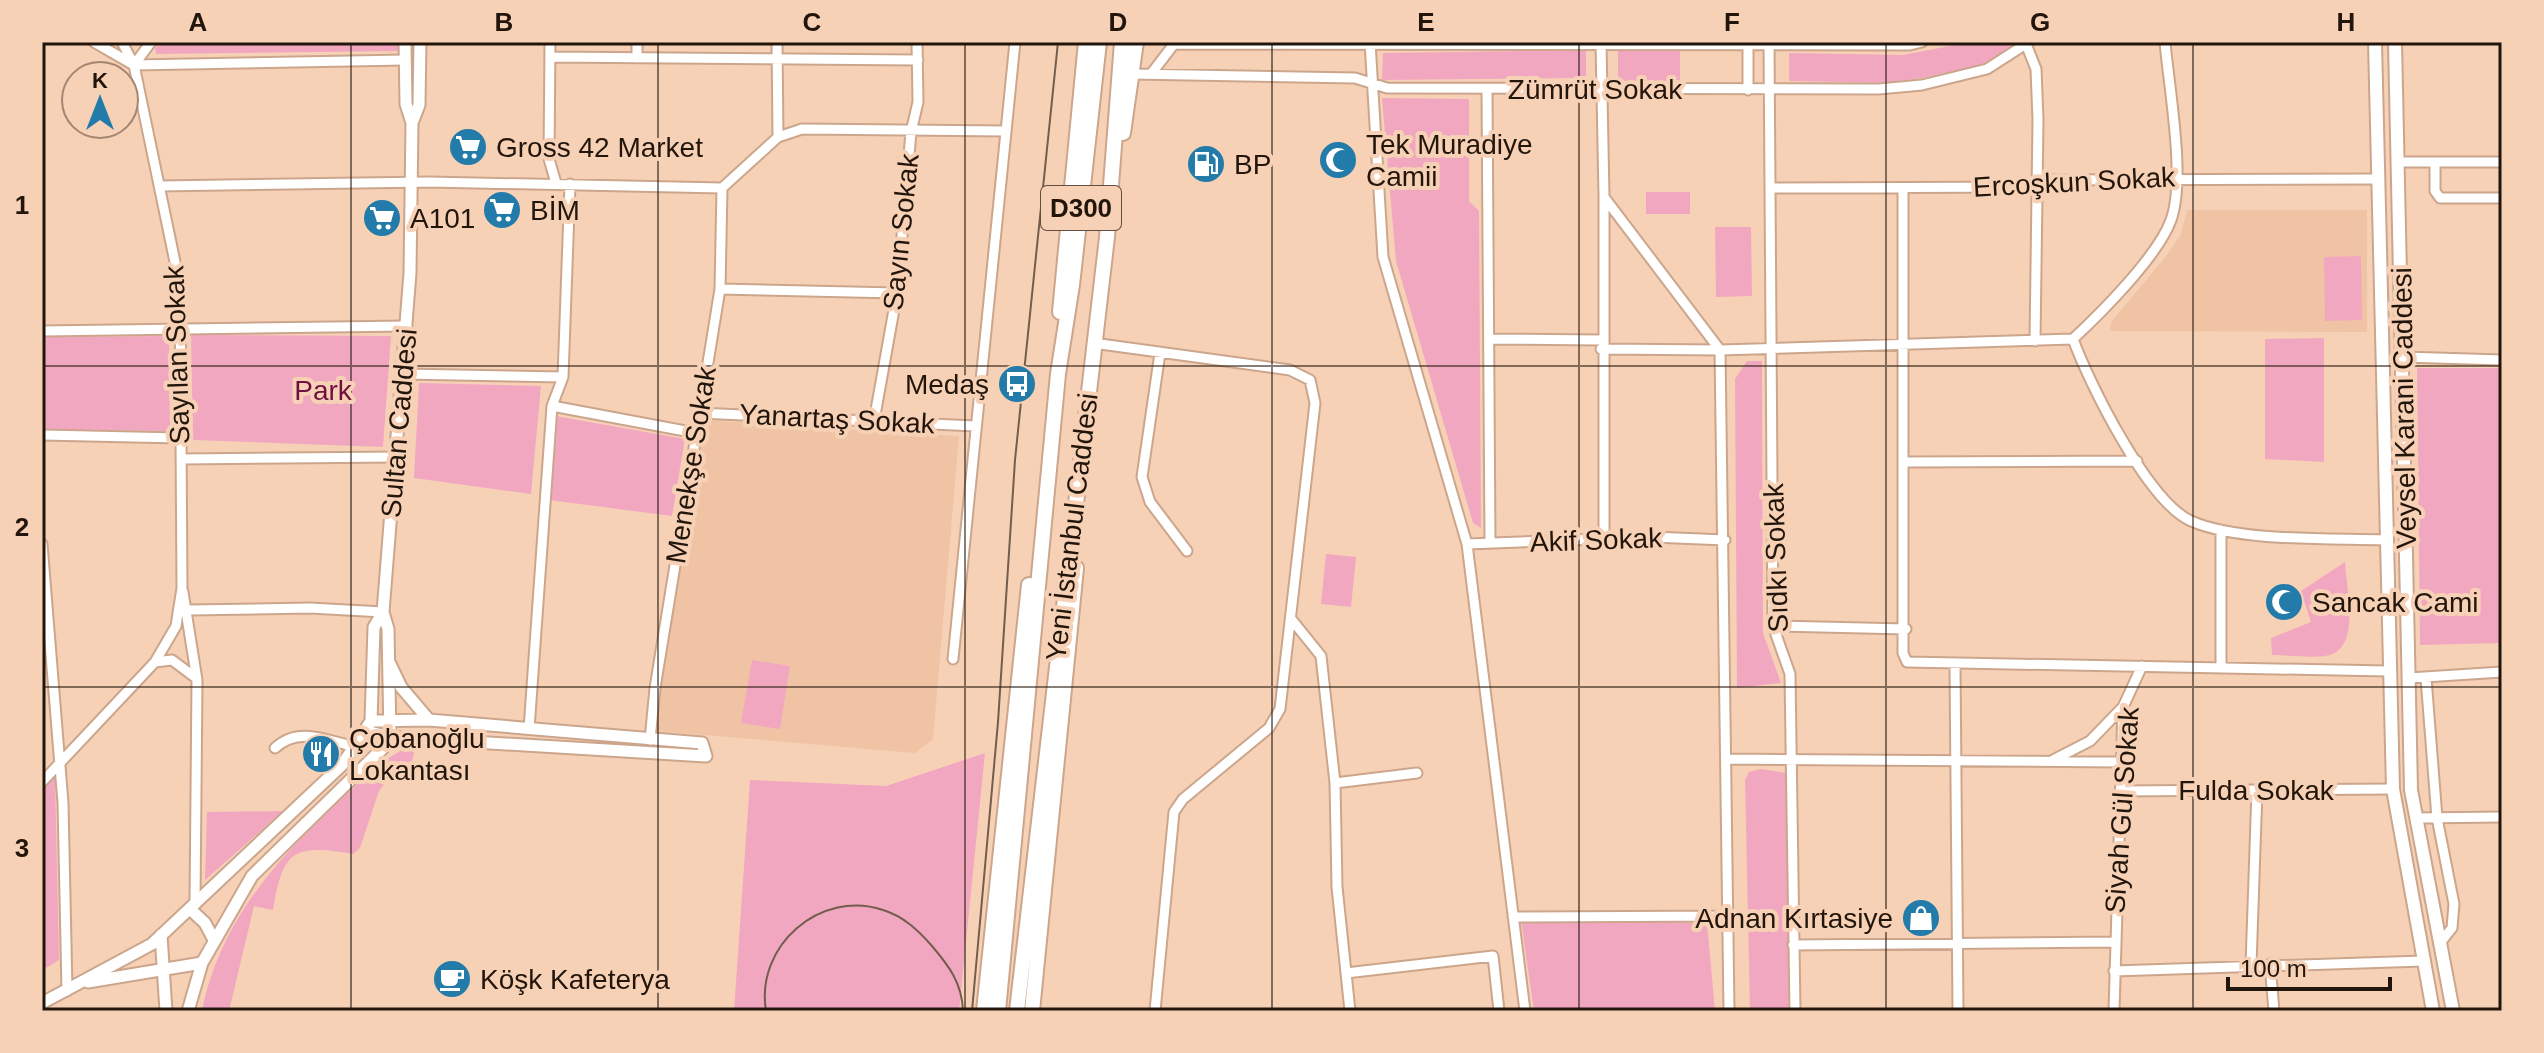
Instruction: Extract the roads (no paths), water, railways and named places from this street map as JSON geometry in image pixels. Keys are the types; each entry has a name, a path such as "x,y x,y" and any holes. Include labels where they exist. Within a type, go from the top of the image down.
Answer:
{"highway":[{"path":"1058,374 1061,281 1086,42"},
{"name":"Yeni İstanbul Caddesi","path":"998,1011 1058,374 1072,285 1099,42"},
{"name":"Yeni İstanbul Caddesi","path":"1017,1011 1107,237 1122,42"},
{"path":"1107,237 1136,42"},
{"path":"984,1011 1027,606 1035,553 1044,523"},
{"path":"1032,1011 1075,598 1072,528"}],"main road":[{"name":"Veysel Karani Caddesi","path":"2375,42 2387,671 2393,789 2433,1011"},
{"name":"Veysel Karani Caddesi","path":"2395,42 2411,790 2453,1011"}],"street":[{"path":"94,42 125,60"},
{"name":"Sayılan Sokak","path":"122,42 131,60"},
{"path":"138,60 151,42"},
{"name":"Sultan Caddesi","path":"368,726 374,627 383,612 407,326 412,123 406,104 405,42"},
{"name":"Sultan Caddesi","path":"412,123 419,105 420,42"},
{"path":"550,42 549,159 556,183"},
{"path":"637,42 637,58"},
{"path":"777,42 778,137"},
{"name":"Sayın Sokak","path":"874,421 897,293 911,132 918,102 917,42"},
{"path":"953,659 1015,42"},
{"path":"1601,42 1604,539"},
{"path":"1748,42 1748,90"},
{"name":"Zümrüt Sokak","path":"1151,74 1174,43 1769,42 1910,45 1922,42"},
{"name":"Sıdkı Sokak","path":"1769,42 1773,626 1790,674 1794,759 1795,1011"},
{"path":"1490,339 1720,350 2073,339 2159,243 2171,221 2177,177 2165,42"},
{"path":"2028,43 2036,69 2035,341"},
{"name":"Zümrüt Sokak","path":"1132,74 1355,78 1387,88 1879,89 1922,85 1987,69 2028,43"},
{"path":"1370,44 1383,257 1467,544 1525,1011"},
{"path":"550,57 918,60"},
{"path":"140,65 405,60"},
{"path":"1487,90 1490,543"},
{"name":"Sayılan Sokak","path":"140,93 180,286 182,588 176,626 155,662"},
{"path":"160,186 556,183 722,188 778,137 802,129 1006,131"},
{"path":"2399,162 2502,162"},
{"path":"2435,162 2435,191 2440,198 2502,198"},
{"name":"Ercoşkun Sokak","path":"1770,188 2036,187 2051,180 2177,177 2378,179"},
{"path":"529,729 552,406 563,377 570,184"},
{"name":"Menekşe Sokak","path":"650,740 655,688 720,289 722,188"},
{"path":"1903,188 1906,462 1906,629 1903,653 1907,662 2142,666"},
{"path":"1604,197 1720,350 1728,759 1729,1011"},
{"path":"720,289 897,293"},
{"path":"42,331 407,326"},
{"path":"2073,339 2085,373 2137,461 2166,504 2190,520 2221,530 2385,540"},
{"path":"1093,343 1290,370 1310,380 1315,403 1280,709 1269,728 1183,799 1174,812 1155,1011"},
{"path":"1160,353 1142,477 1150,502 1187,551"},
{"path":"2403,357 2502,360"},
{"path":"403,374 563,377"},
{"path":"552,406 696,433"},
{"name":"Yanartaş Sokak","path":"699,413 975,426"},
{"path":"42,435 180,438"},
{"path":"181,459 398,457"},
{"path":"1906,462 2137,461"},
{"path":"2221,530 2221,668"},
{"name":"Akif Sokak","path":"1467,544 1604,539 1725,540"},
{"path":"42,544 47,683 59,765 67,991"},
{"path":"182,588 189,610 197,680 192,907 214,940"},
{"path":"188,1011 202,963 252,876 383,748 390,737 388,629 383,612 310,608 189,610"},
{"path":"1292,620 1321,656 1335,783 1337,887 1350,1011"},
{"path":"1773,626 1906,629"},
{"path":"42,782 155,662 172,660 197,680"},
{"path":"388,660 401,687 429,720"},
{"path":"1955,665 1960,943 1958,1011"},
{"name":"Siyah Gül Sokak","path":"2114,1011 2123,707 2142,666 2387,671"},
{"path":"2409,678 2502,672"},
{"path":"2426,678 2437,818 2454,904 2452,928 2440,943"},
{"path":"2051,761 2090,741 2123,707"},
{"path":"42,1003 161,935 322,785 355,747 368,726 388,719 429,720 702,743 706,756 390,737 368,726"},
{"path":"275,748 287,737 301,734 355,747"},
{"path":"1728,759 2121,762"},
{"path":"1335,783 1417,773"},
{"name":"Fulda Sokak","path":"2120,791 2393,789"},
{"path":"2251,965 2257,790"},
{"path":"2416,818 2502,817"},
{"path":"1513,917 1729,916"},
{"path":"161,935 166,969 166,1011"},
{"path":"1793,945 2115,942"},
{"path":"1346,973 1493,956 1499,1011"},
{"path":"2114,971 2423,961"},
{"path":"78,984 202,963"},
{"path":"2270,964 2274,1011"}],"tram line":[{"path":"972,1011 998,722 1015,460 1058,42"},
{"path":"766,1011 765,987 771,965 782,945 797,928 815,916 837,908 859,906 890,913 921,934 954,976 963,1011"}],"place":[{"name":"Gross 42 Market","path":"468,147"},
{"name":"Tek Muradiye Camii","path":"1338,160"},
{"name":"BP","path":"1206,164"},
{"name":"BİM","path":"502,210"},
{"name":"A101","path":"382,218"},
{"name":"Medaş","path":"1017,384"},
{"name":"Sancak Cami","path":"2284,602"},
{"name":"Çobanoğlu Lokantası","path":"321,754"},
{"name":"Adnan Kırtasiye","path":"1921,918"},
{"name":"Köşk Kafeterya","path":"452,979"}],"park label":[{"name":"Park","path":"323,390"}]}
